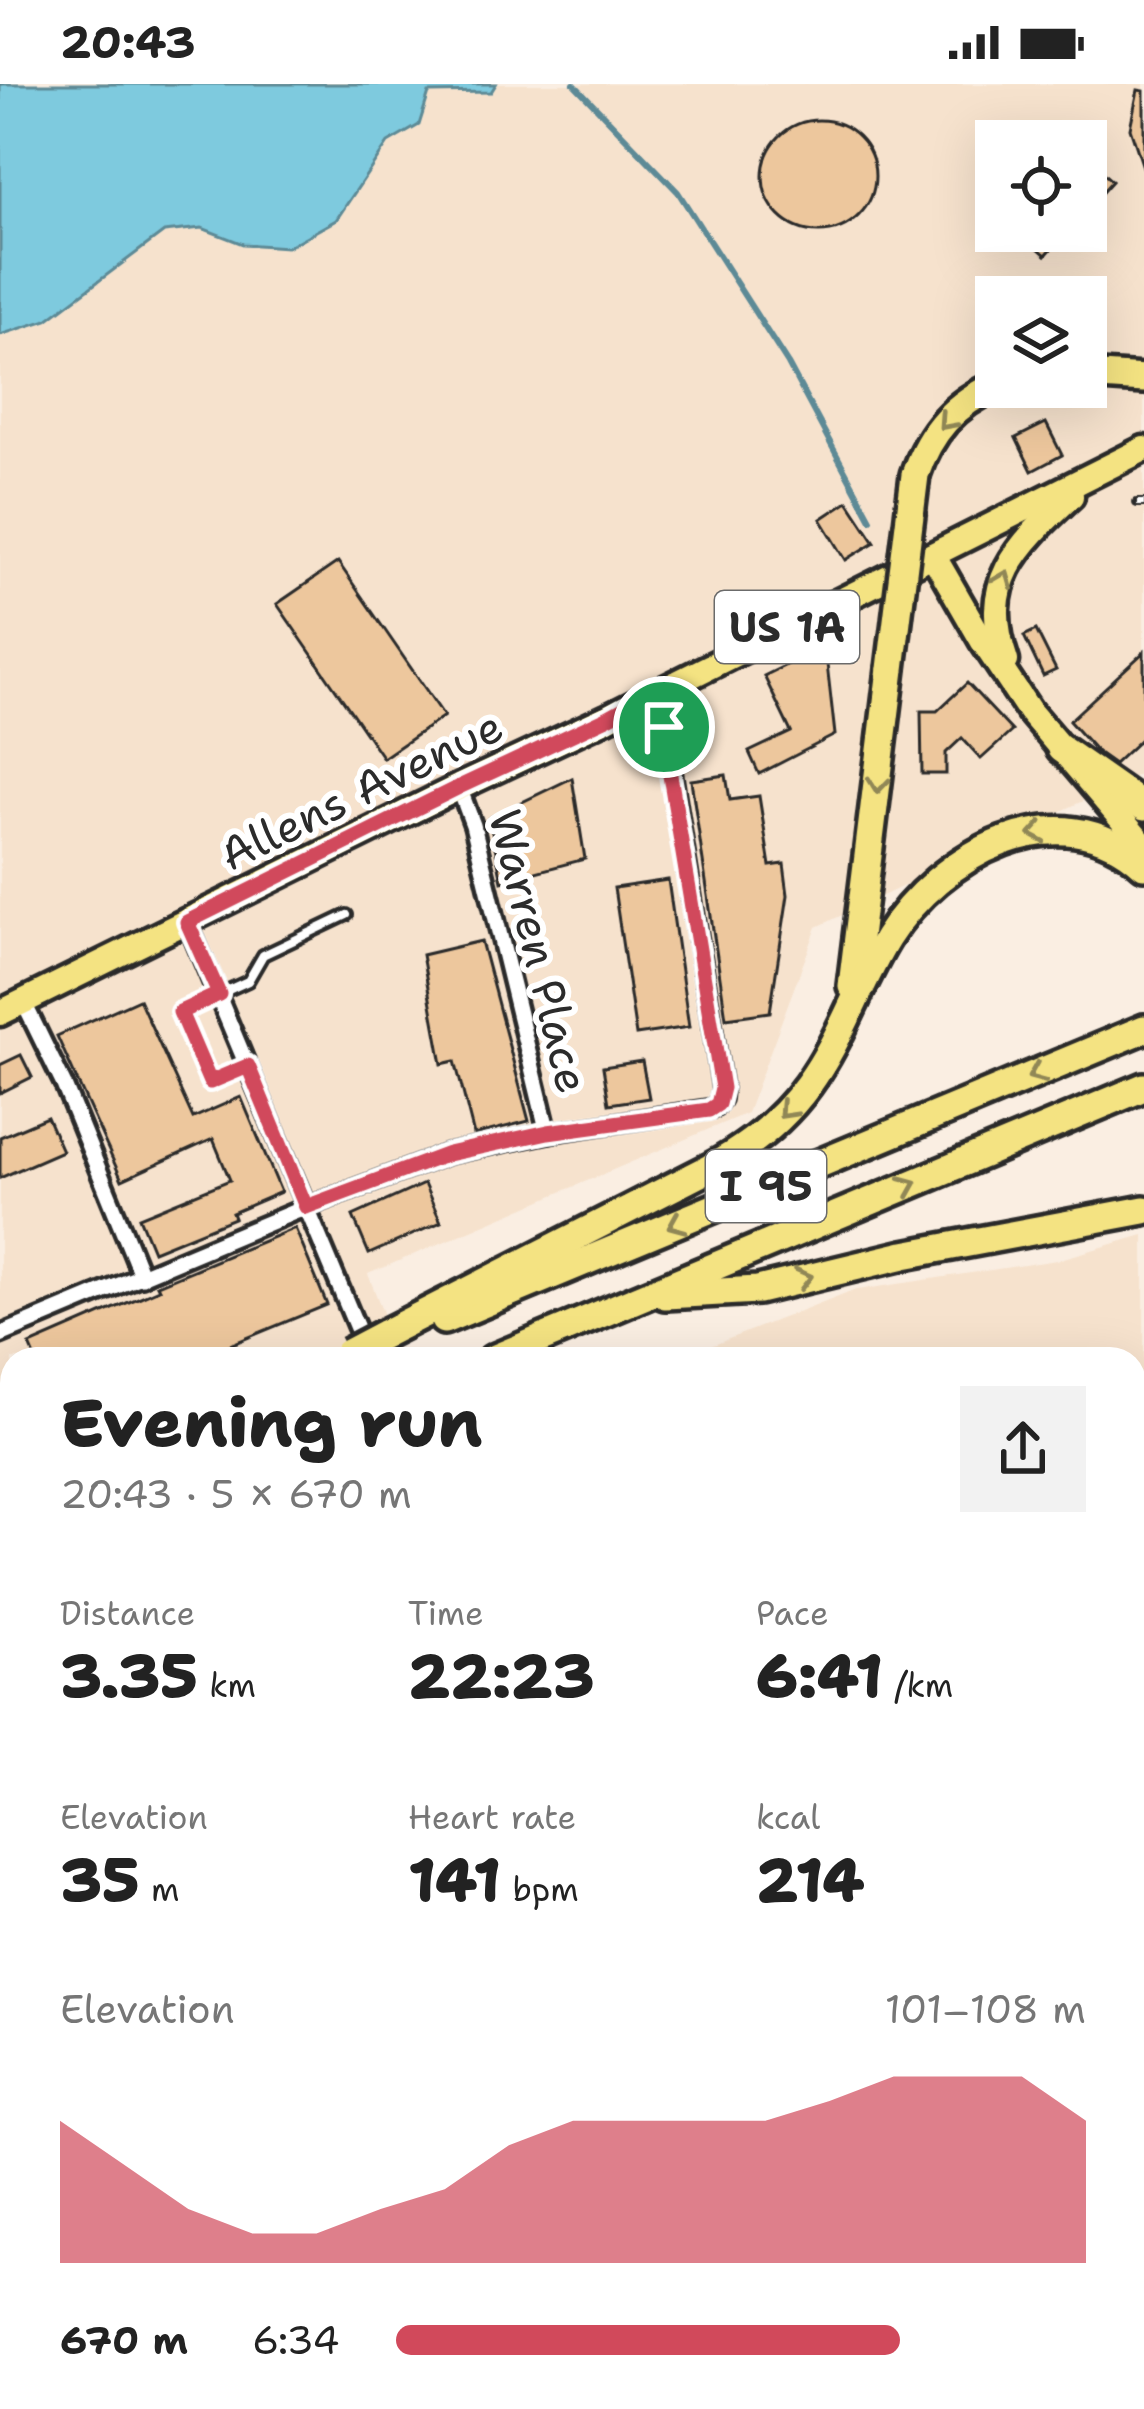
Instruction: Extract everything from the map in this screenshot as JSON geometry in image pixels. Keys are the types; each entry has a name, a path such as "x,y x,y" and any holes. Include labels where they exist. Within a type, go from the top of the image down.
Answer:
{"highway":[{"path":"1107,376 1144,379"},
{"path":"832,1048 858,952 916,476 924,451 945,419 975,396"},
{"path":"1061,749 1144,807"},
{"path":"371,1347 740,1151 784,1115 832,1048 897,924 927,890 975,854 1025,834 1066,830 1112,842 1144,866"},
{"name":"I 95","path":"373,1347 1144,1029"},
{"name":"I 95","path":"522,1347 1144,1087"},
{"path":"647,1296 758,1290 904,1255 1136,1212"}],"main road":[{"name":"Allens Avenue","path":"0,1013 607,718 1144,449"},
{"path":"1016,692 997,632 999,585 1023,544 1095,473"},
{"path":"934,555 1016,692 1144,846"}],"street":[{"path":"2,1328 448,1154 548,1132 709,1110 718,1104 722,1088 656,691"},
{"name":"Warren Place","path":"459,787 548,1132"},
{"path":"187,922 361,1347"},
{"path":"23,1001 142,1277"}],"lane":[{"path":"248,1066 210,1082 180,1012 248,981 263,955 347,915"}],"shaded area":[{"path":"496,84 1144,84 1144,772 817,927 747,1113 368,1274 396,1347 0,1347 0,335 47,320 164,232 202,228 243,244 287,247 336,220 388,143 419,125 429,93 490,92"},
{"path":"1144,1235 1144,1347 709,1347 851,1291 1057,1260"}],"water":[{"path":"0,84 496,84 491,92 429,93 419,125 388,143 336,220 287,247 243,244 202,228 164,232 47,320 0,335"}],"building":[{"path":"1138,90 1144,91 1144,170 1130,128"},
{"path":"819,120 841,124 859,136 871,154 875,176 871,198 859,216 841,228 819,232 797,228 779,216 767,198 763,176 767,154 779,136 797,124"},
{"path":"1046,423 1062,455 1032,471 1016,438"},
{"path":"848,501 875,542 846,560 821,519"},
{"path":"338,562 444,716 383,758 277,604"},
{"path":"1036,630 1056,670 1043,676 1024,636"},
{"path":"825,646 835,735 759,774 749,752 791,732 764,676"},
{"path":"1144,652 1144,736 1114,764 1069,721"},
{"path":"967,683 1012,731 981,759 962,738 946,753 946,774 922,774 921,711 937,711"},
{"path":"726,775 730,800 759,796 770,866 784,864 788,895 770,1012 726,1018 691,780"},
{"path":"572,778 585,859 502,881 489,818"},
{"path":"668,880 689,1027 636,1035 614,888"},
{"path":"481,941 529,1121 474,1135 455,1061 442,1064 422,955"},
{"path":"139,999 193,1118 241,1097 281,1192 232,1213 234,1218 153,1251 139,1217 230,1180 213,1139 122,1180 57,1036"},
{"path":"21,1055 32,1077 0,1093 0,1065"},
{"path":"642,1061 649,1098 609,1104 603,1067"},
{"path":"47,1117 62,1151 0,1178 0,1137"},
{"path":"424,1184 441,1222 369,1254 353,1216"},
{"path":"295,1228 327,1305 225,1347 31,1347 159,1289 157,1285"}],"waterway":[{"path":"574,84 678,192 788,364 871,519"}],"railway":[{"path":"1137,503 1144,503"}],"route":[{"path":"656,691 664,727 722,1088 718,1104 709,1110 548,1132 448,1154 306,1207 248,1066 210,1082 180,1012 219,994 187,922 656,691"}]}
